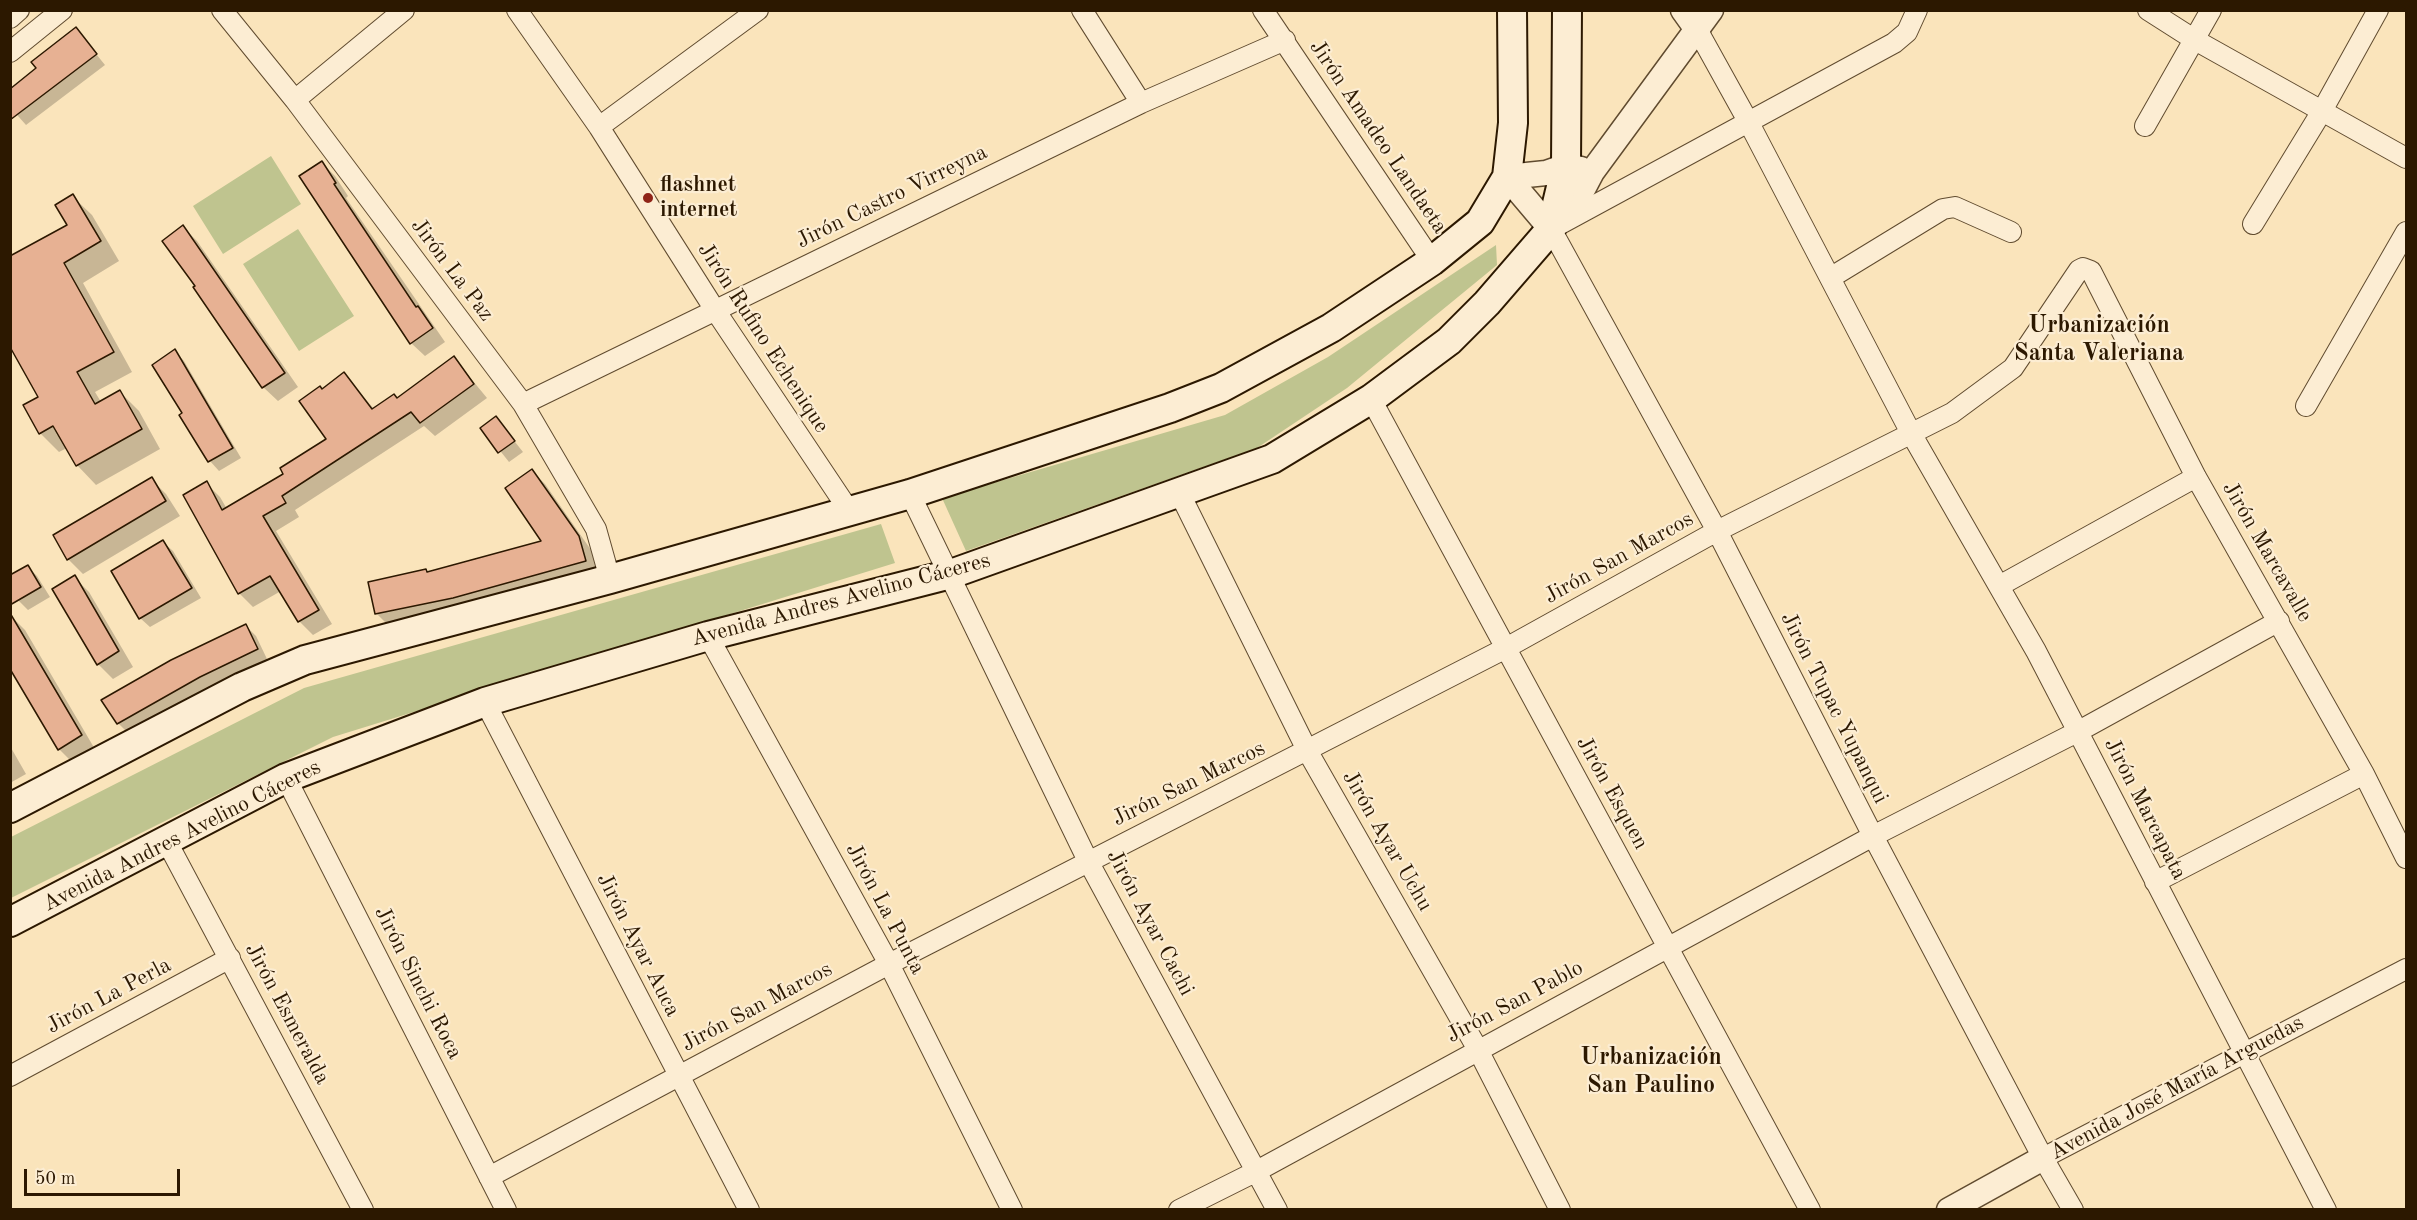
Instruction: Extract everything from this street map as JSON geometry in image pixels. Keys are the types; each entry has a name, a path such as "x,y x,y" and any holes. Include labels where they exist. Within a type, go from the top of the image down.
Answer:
{"main road":[{"path":"10,808 242,687 305,660 850,512 1170,408 1221,388 1331,328 1432,261 1480,222 1508,177 1513,123 1512,10"},
{"name":"Avenida Andres Avelino Cáceres","path":"10,922 286,778 484,702 708,636 951,574 1272,459 1371,399 1449,341 1487,303 1551,229 1579,169 1567,10"}],"street":[{"path":"10,18 19,10"},
{"path":"10,52 62,10"},
{"name":"Jirón La Paz","path":"222,10 295,100 523,404 596,529 610,579"},
{"path":"295,100 404,10"},
{"name":"Jirón Rufino Echenique","path":"517,10 598,127 715,310 850,512"},
{"path":"598,127 758,10"},
{"path":"1082,10 1141,102"},
{"name":"Jirón Amadeo Landaeta","path":"1263,10 1432,261"},
{"path":"1683,10 1698,31"},
{"path":"1508,177 1579,169 1698,31 1711,10"},
{"path":"1508,177 1551,229 1894,43 1908,32 1917,10"},
{"path":"2148,10 2194,40 2406,158"},
{"path":"2145,126 2211,10"},
{"path":"2253,224 2322,111 2378,10"},
{"name":"Jirón Marcapata","path":"1698,31 1749,123 1912,435 2079,731 2243,1053 2326,1209"},
{"name":"Jirón Castro Virreyna","path":"523,404 1141,102 1285,40"},
{"path":"1830,278 1943,209 1955,207 2011,232"},
{"name":"Jirón Tupac Yupanqui","path":"1551,229 1717,531 1873,836 2043,1158 2073,1209"},
{"path":"2306,406 2406,232"},
{"name":"Jirón San Marcos","path":"489,1177 889,964 1088,861 1308,752 1506,648 1717,531 1912,435 1962,406 2013,368 2079,270 2088,268"},
{"name":"Jirón Marcavalle","path":"2088,268 2196,477 2364,774 2406,858"},
{"name":"Jirón Esquen","path":"1371,399 1810,1209"},
{"path":"1999,586 2196,477"},
{"name":"Jirón Ayar Uchu","path":"1179,492 1308,752 1478,1048 1560,1209"},
{"name":"Jirón Ayar Cachi","path":"910,494 951,574 1088,861 1277,1209"},
{"name":"Jirón San Pablo","path":"1179,1209 1255,1172 1478,1048 1670,948 1873,836 2079,731 2279,621"},
{"name":"Jirón La Punta","path":"708,636 889,964 1012,1209"},
{"name":"Jirón Ayar Auca","path":"484,702 749,1209"},
{"path":"2155,882 2364,774"},
{"name":"Jirón Sinchi Roca","path":"286,778 506,1209"},
{"name":"Jirón Esmeralda","path":"167,842 363,1209"},
{"name":"Jirón La Perla","path":"10,1076 230,958"},
{"name":"Avenida José María Arguedas","path":"1948,1209 2406,969"}],"green space":[{"path":"271,156 301,204 223,254 193,206"},
{"path":"298,229 354,316 299,351 243,264"},
{"path":"1496,245 1497,265 1347,388 1257,448 966,551 942,498 1225,415 1328,357"},
{"path":"881,524 895,563 333,737 11,898 11,837 304,688"}],"building":[{"path":"76,27 97,54 10,120 10,89 36,68 31,62"},
{"path":"322,161 336,183 334,184 416,307 418,306 433,328 410,344 299,176"},
{"path":"73,194 101,241 64,263 114,352 77,372 95,404 120,390 142,429 76,466 53,426 39,434 23,405 38,397 10,347 10,256 67,225 55,205"},
{"path":"183,225 285,373 262,388 193,287 195,286 162,241"},
{"path":"175,349 233,448 208,462 179,415 182,413 152,365"},
{"path":"454,356 474,384 420,423 411,412 282,496 286,503 263,516 319,610 298,622 270,576 238,594 183,495 207,481 222,510 283,474 280,468 326,439 299,401 320,386 322,389 344,372 372,409 394,394 397,398"},
{"path":"496,416 515,441 498,453 480,428"},
{"path":"532,469 579,536 586,561 453,598 375,614 368,582 426,569 427,572 541,541 505,488"},
{"path":"152,477 166,501 67,560 53,535"},
{"path":"163,540 192,588 139,619 111,571"},
{"path":"28,565 41,587 10,605 10,575"},
{"path":"75,575 119,651 97,665 52,589"},
{"path":"10,613 82,735 58,750 10,669"},
{"path":"246,624 258,649 200,677 117,724 101,700 171,660"}],"place":[{"name":"flashnet internet","path":"648,198"}],"district":[{"name":"Urbanización Santa Valeriana","path":"2099,340"},
{"name":"Urbanización San Paulino","path":"1651,1072"}]}
